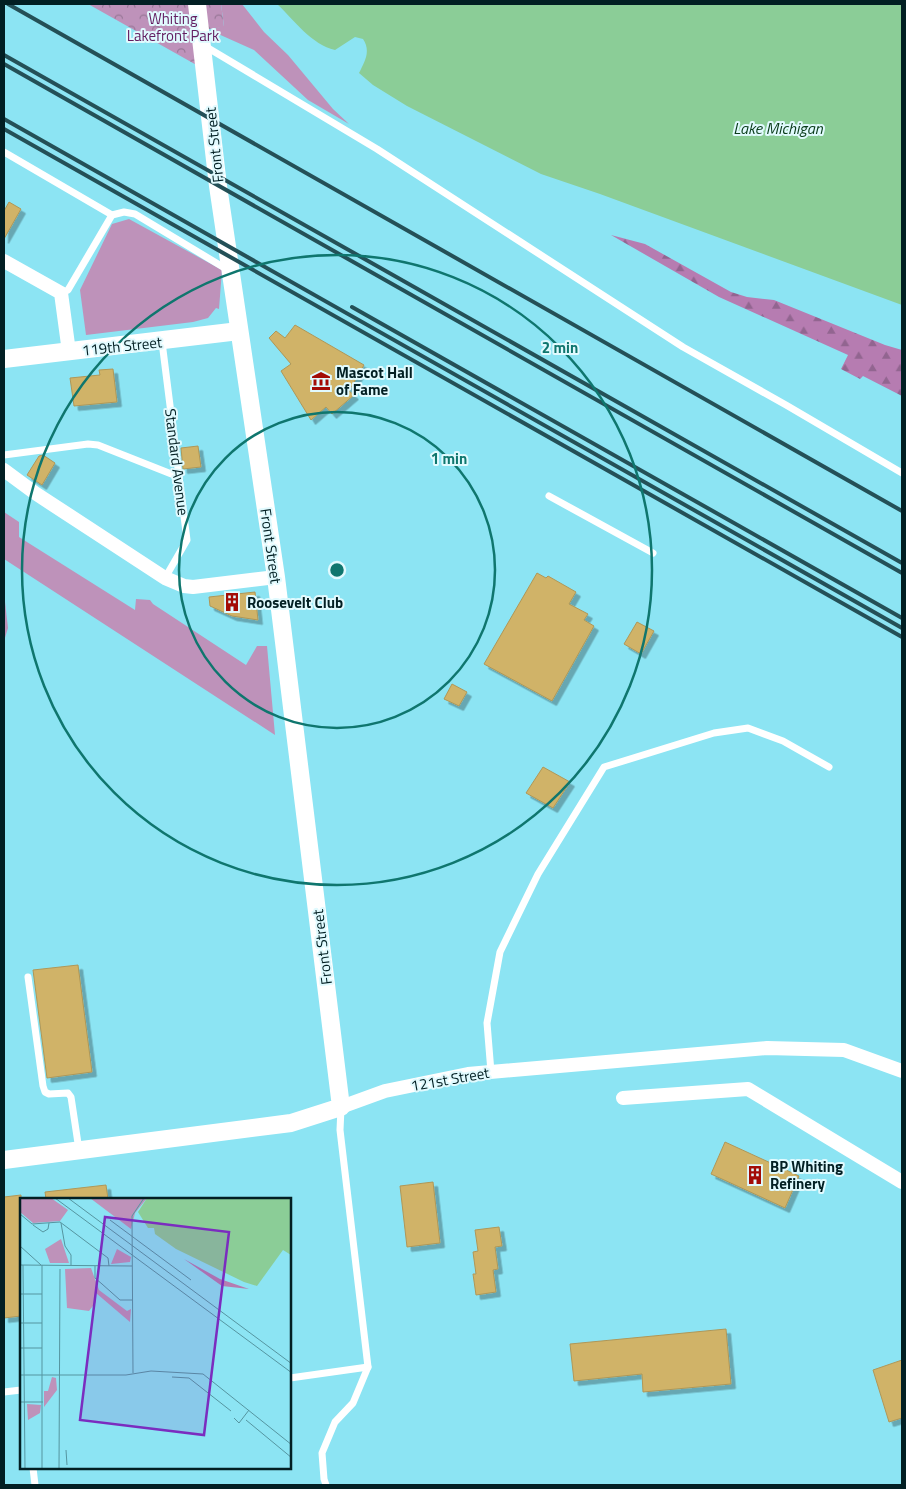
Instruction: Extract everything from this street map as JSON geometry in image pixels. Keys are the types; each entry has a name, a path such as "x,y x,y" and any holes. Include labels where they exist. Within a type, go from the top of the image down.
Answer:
{"street":[{"name":"Front Street","path":"197,4 218,186 276,577 341,1107"},
{"path":"4,261 61,293 69,352"},
{"name":"119th Street","path":"4,359 239,332"},
{"path":"4,470 34,492 165,578 184,586 192,587 276,577"},
{"name":"121st Street","path":"4,1159 291,1123 385,1091 468,1074 767,1048 844,1050 901,1070"},
{"path":"623,1098 748,1089 902,1182"}],"lane":[{"path":"203,44 377,149 683,347 902,473"},
{"path":"4,152 112,215 124,212 135,214 231,271"},
{"path":"61,293 68,290 112,215"},
{"name":"Standard Avenue","path":"162,341 187,540 165,578"},
{"path":"4,455 88,444 98,445 179,477"},
{"path":"550,496 653,553"},
{"path":"491,1072 488,1023 500,952 538,874 604,767 714,733 748,728 783,741 829,767"},
{"path":"28,977 43,1086 45,1092 49,1094 68,1093 71,1097 79,1150"},
{"path":"326,1485 322,1453 335,1422 353,1403 368,1367 340,1130 341,1107"},
{"path":"291,1378 368,1367"},
{"path":"4,1392 20,1390"},
{"path":"33,1469 35,1485"}],"green space":[{"name":"Whiting Lakefront Park","path":"88,4 221,4 224,27 196,31 200,67"},
{"path":"221,4 242,4 264,32 288,55 333,109 349,124 308,100 254,50 216,33 216,28 224,26"},
{"path":"129,219 222,270 219,309 216,308 208,318 193,322 86,335 80,290 112,224"},
{"path":"611,235 645,244 731,292 747,297 774,300 885,345 902,350 902,396 863,376 860,379 841,369 848,355 719,297"},
{"path":"4,512 19,522 19,537 135,610 136,599 150,600 153,604 246,665 257,646 267,646 275,735 4,559"},
{"path":"4,593 8,628 4,641"}],"water":[{"name":"Lake Michigan","path":"277,4 902,4 902,305 541,174 407,106 373,85 359,73 367,52 363,39 355,37 335,50 327,47 311,37"}],"building":[{"path":"9,202 21,209 4,239 4,211"},
{"name":"Mascot Hall of Fame","path":"295,325 364,365 349,391 354,395 332,414 326,407 311,420 281,371 291,364 269,338 276,331 285,338"},
{"path":"113,369 117,402 74,406 70,378 100,375 99,370"},
{"path":"198,446 201,467 183,469 181,448"},
{"path":"43,455 55,463 42,485 27,475 39,456"},
{"path":"537,573 546,578 548,576 576,592 569,604 588,614 584,620 594,626 552,701 484,664"},
{"name":"Roosevelt Club","path":"255,592 258,620 232,616 210,606 209,597"},
{"path":"637,622 654,631 641,654 624,644"},
{"path":"452,684 467,692 459,706 444,699"},
{"path":"543,767 570,782 553,808 526,793"},
{"path":"78,965 92,1072 47,1078 33,970"},
{"name":"BP Whiting Refinery","path":"725,1142 799,1176 785,1208 711,1174"},
{"path":"433,1182 440,1243 407,1247 400,1186"},
{"path":"106,1185 108,1198 46,1198 45,1192"},
{"path":"21,1195 20,1316 4,1318 4,1197"},
{"path":"499,1227 502,1246 495,1247 498,1269 493,1270 496,1292 476,1295 473,1274 476,1274 473,1252 478,1251 475,1230"},
{"path":"726,1329 731,1384 643,1392 642,1374 574,1381 570,1344"},
{"path":"902,1360 902,1418 889,1422 873,1370"}],"railway":[{"path":"8,4 902,511"},
{"path":"4,55 902,563"},
{"path":"4,64 902,573"},
{"path":"4,119 902,628"},
{"path":"4,129 902,637"},
{"path":"352,307 902,618"}],"place":[{"name":"Mascot Hall of Fame","path":"321,381"},
{"name":"Roosevelt Club","path":"232,602"},
{"name":"BP Whiting Refinery","path":"755,1175"}]}
